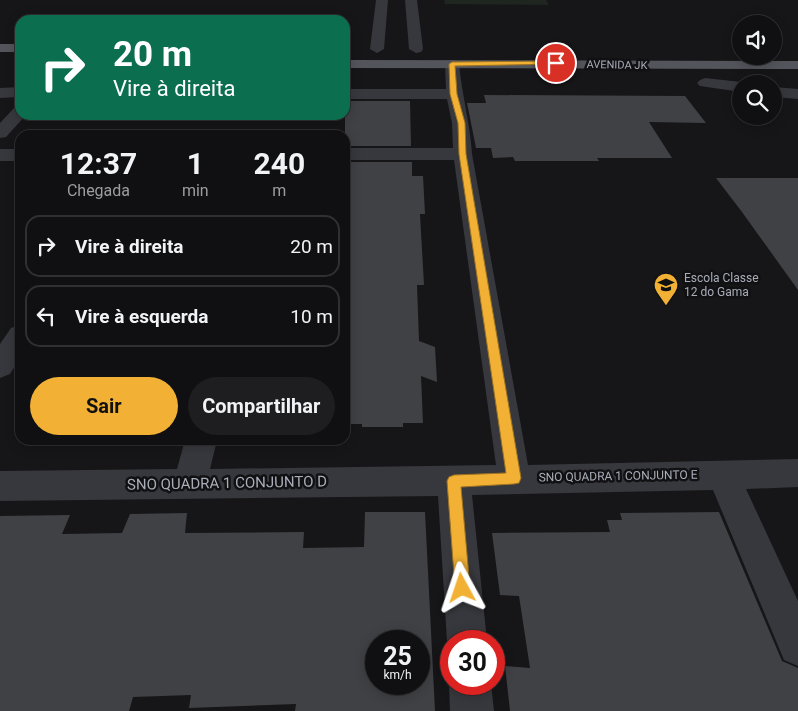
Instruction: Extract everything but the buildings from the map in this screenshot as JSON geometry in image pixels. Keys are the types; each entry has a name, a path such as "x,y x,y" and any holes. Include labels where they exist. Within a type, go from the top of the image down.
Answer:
{"main road":[{"path":"0,48 15,48"},
{"path":"361,49 382,49"},
{"name":"AVENIDA JK","path":"350,64 452,64 554,57 690,66 798,65"}],"street":[{"path":"382,0 389,24 382,49"},
{"path":"411,0 416,49"},
{"path":"389,24 413,23"},
{"path":"452,64 454,94 461,123 463,154 514,478"},
{"path":"705,82 732,86"},
{"path":"0,93 15,92"},
{"path":"350,94 454,94"},
{"path":"782,94 795,96"},
{"path":"0,133 15,117"},
{"path":"350,154 463,154"},
{"path":"0,156 15,156"},
{"path":"0,367 15,343"},
{"path":"190,483 201,445"},
{"name":"SNO QUADRA 1 CONJUNTO E","path":"454,481 514,478 798,473"},
{"path":"723,474 798,646"},
{"path":"454,481 465,630"},
{"name":"SNO QUADRA 1 CONJUNTO D","path":"0,486 454,481"},
{"path":"471,695 472,711"}],"shaded area":[{"path":"444,0 546,0 549,5 445,4"}],"place":[{"name":"Escola Classe 12 do Gama","path":"666,306"}],"route":[{"path":"462,588 454,481 514,478 463,154 461,123 452,81 452,64 556,63"}]}
